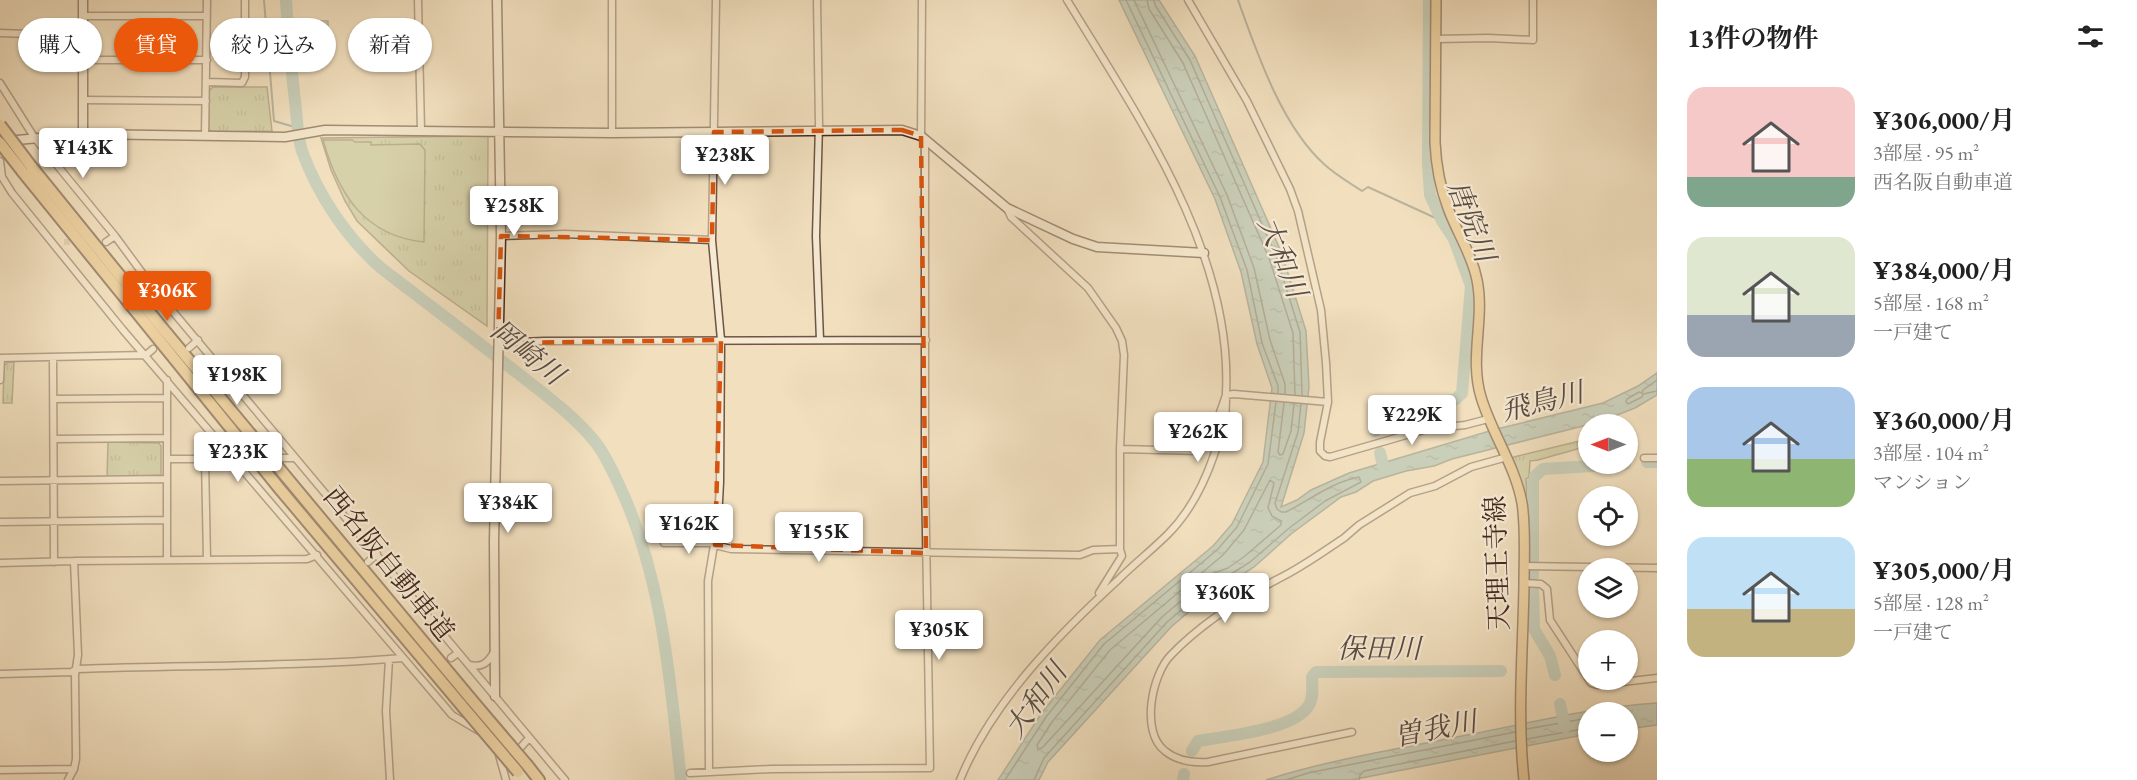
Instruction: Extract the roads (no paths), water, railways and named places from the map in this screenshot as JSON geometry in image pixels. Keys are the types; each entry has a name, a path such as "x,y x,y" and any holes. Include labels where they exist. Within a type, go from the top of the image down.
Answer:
{"highway":[{"name":"西名阪自動車道","path":"0,125 27,168 279,488 467,703 523,773 539,780"},
{"name":"西名阪自動車道","path":"0,142 27,168"}],"main road":[{"name":"天理王寺線","path":"1436,0 1436,165 1448,210 1465,243 1477,279 1480,298 1476,350 1477,379 1489,420 1516,480 1522,505 1524,583 1520,700 1524,780"}],"street":[{"path":"83,0 83,16 207,16"},
{"path":"206,136 207,0"},
{"path":"207,82 242,83 245,77 245,0"},
{"path":"418,0 421,130"},
{"path":"495,696 494,541 501,236 497,0"},
{"path":"612,0 612,133"},
{"path":"709,772 708,581 718,521 720,482 721,340 712,240 716,0"},
{"path":"817,0 816,236 820,340"},
{"path":"690,772 771,768 930,768 922,0"},
{"path":"960,780 989,725 1022,679 1087,609 1169,533 1191,507 1208,471 1224,425 1227,371 1222,323 1204,253 1185,206 1161,159 1067,0"},
{"path":"1188,0 1247,101 1290,189 1298,211 1321,310 1329,402 1320,451 1330,457 1427,429 1456,427 1489,420"},
{"path":"1436,39 1533,40 1533,0"},
{"path":"0,33 18,34"},
{"path":"102,60 207,60"},
{"path":"83,72 83,134"},
{"path":"0,83 29,138 115,236 154,289 565,780"},
{"path":"83,100 206,101"},
{"path":"0,142 83,134 289,136 325,130 612,133 902,130 923,138 1006,208 1097,247 1204,253"},
{"path":"0,155 29,138"},
{"path":"0,161 2,177 12,193 61,245 146,356 231,458 317,555 403,658 411,662 452,715 473,727 498,752 506,780"},
{"path":"1006,208 1011,217 1088,288 1116,328 1122,341 1124,355 1120,448 1120,549 1122,556 1087,609"},
{"path":"501,236 566,234 712,240"},
{"path":"106,242 115,236"},
{"path":"189,348 198,340"},
{"path":"498,344 544,341 926,340"},
{"path":"0,380 1,358 146,356 153,349"},
{"path":"53,357 54,562"},
{"path":"167,380 167,560"},
{"path":"1226,395 1329,402"},
{"path":"1120,448 1200,451 1217,422 1226,395"},
{"path":"54,399 167,398"},
{"path":"54,439 167,438"},
{"path":"1352,732 1208,762 1193,763 1164,751 1158,743 1153,732 1153,690 1160,671 1170,656 1214,617 1344,538 1359,525 1410,494 1435,486 1471,467 1507,456"},
{"path":"281,458 295,458"},
{"path":"1644,458 1657,458"},
{"path":"167,459 246,459"},
{"path":"205,459 207,560"},
{"path":"0,481 167,479"},
{"path":"0,522 167,520"},
{"path":"664,543 715,544 731,549 926,553 1080,555 1093,550 1120,549"},
{"path":"368,562 377,554"},
{"path":"0,563 307,559 317,555"},
{"path":"68,780 76,759 78,655 74,561"},
{"path":"326,566 332,561"},
{"path":"1524,566 1657,568"},
{"path":"1524,583 1541,584 1547,588 1550,620 1591,683 1597,685 1657,678"},
{"path":"469,665 483,666 495,651"},
{"path":"451,658 458,652"},
{"path":"0,674 161,666 269,666 403,658"},
{"path":"389,659 387,711 390,780"},
{"path":"502,767 529,738"},
{"path":"0,770 74,769"}],"water":[{"path":"1119,0 1159,0 1195,56 1282,254 1306,331 1309,387 1304,433 1281,507 1349,473 1493,430 1603,403 1638,386 1657,373 1657,395 1620,414 1578,414 1578,427 1452,459 1434,466 1406,471 1373,481 1356,492 1341,497 1291,534 1254,567 1234,580 1222,584 1171,627 1048,762 1039,780 998,780 1041,714 1100,640 1213,546 1232,524 1263,462 1272,388 1257,344 1241,272 1215,199"},
{"path":"1657,703 1657,725 1638,728 1638,705"},
{"path":"1578,713 1578,736 1351,780 1266,780 1340,760"}],"waterway":[{"path":"264,0 274,121 298,128"},
{"name":"岡崎川","path":"286,0 300,145 316,183 334,214 356,243 381,268 567,413 596,443 609,464 635,522 655,594 668,668 681,780"},
{"path":"1238,0 1272,88 1296,131 1310,149 1329,169 1362,191 1368,187 1442,221"},
{"name":"唐院川","path":"1375,431 1376,422 1381,417 1456,399 1462,393 1471,286 1454,239 1442,221 1430,195 1428,162 1429,0"},
{"name":"唐院川","path":"1380,453 1384,469"},
{"name":"保田川","path":"1647,462 1657,462"},
{"name":"保田川","path":"1535,476 1543,469 1578,467"},
{"name":"保田川","path":"1533,482 1533,576"},
{"name":"保田川","path":"1533,589 1534,629 1550,656 1555,675"},
{"name":"保田川","path":"1192,751 1198,741 1275,726 1301,714 1311,702 1312,677 1316,672 1501,671"},
{"name":"保田川","path":"1560,704 1565,727"},
{"name":"保田川","path":"1183,780 1184,774"}],"tunnel":[{"path":"64,242 81,242"}],"water label":[{"name":"大和川","path":"1283,257"},
{"name":"飛鳥川","path":"1542,401"},
{"name":"大和川","path":"1035,700"},
{"name":"曽我川","path":"1435,728"}]}
